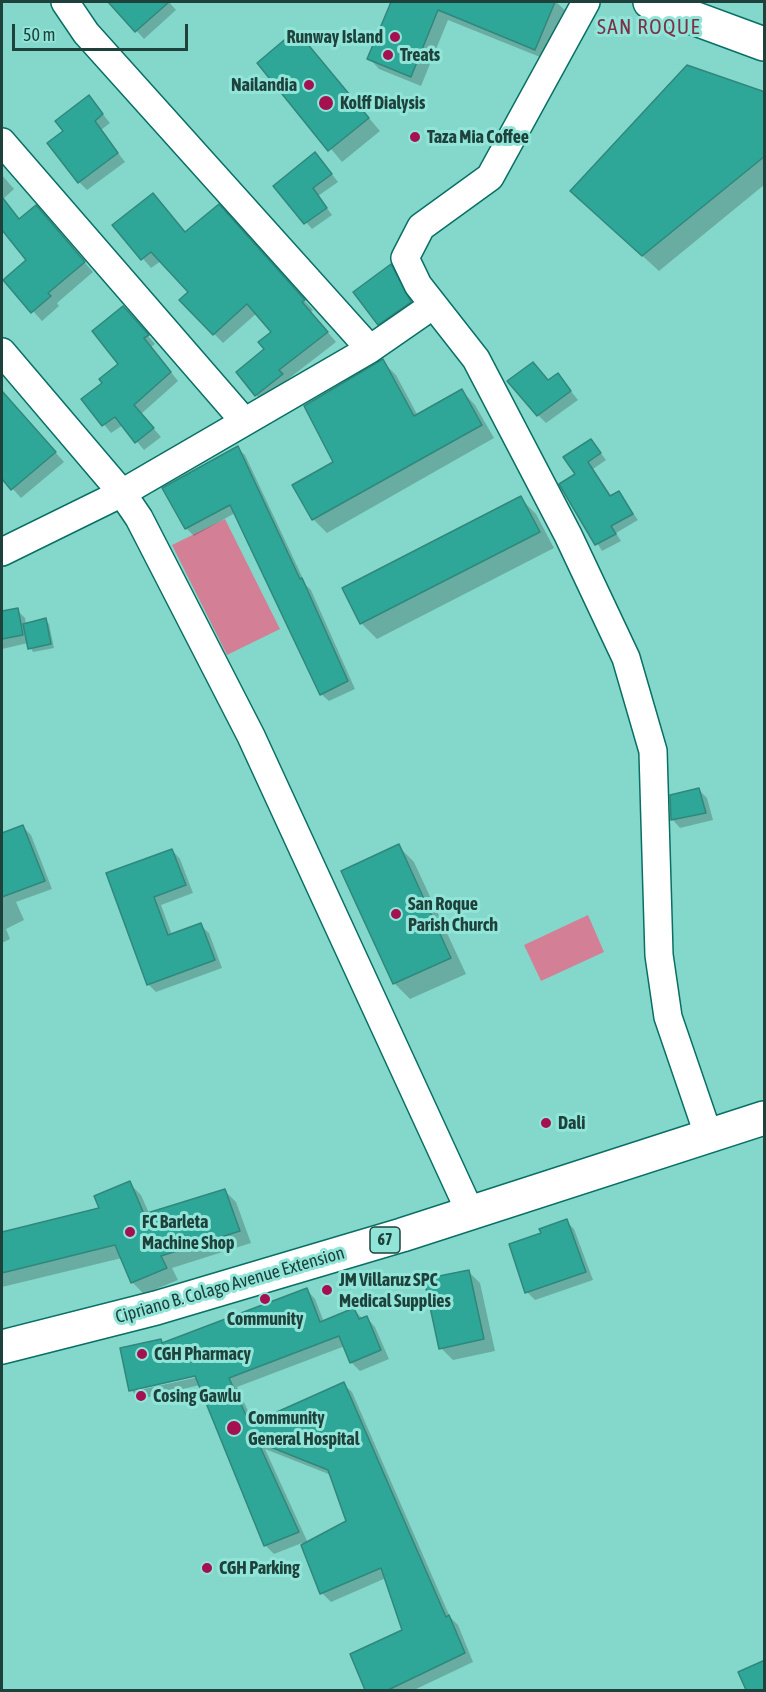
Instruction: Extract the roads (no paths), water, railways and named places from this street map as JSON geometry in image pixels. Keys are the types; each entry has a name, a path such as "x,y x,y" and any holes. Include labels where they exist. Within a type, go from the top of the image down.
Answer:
{"main road":[{"path":"666,4 765,44"},
{"name":"Cipriano B. Colago Avenue Extension","path":"2,1347 156,1308 471,1214 765,1118"}],"street":[{"path":"65,2 94,42 370,349"},
{"path":"586,2 490,177 421,227 405,258 418,285 476,359 568,535 626,658 653,751 659,955 668,1017 709,1137"},
{"path":"2,142 244,421"},
{"path":"2,552 122,493 370,349 422,313"},
{"path":"2,352 122,493 139,518 251,736 471,1214"}],"place":[{"name":"Runway Island","path":"395,37"},
{"name":"Treats","path":"388,55"},
{"name":"Nailandia","path":"309,85"},
{"name":"Kolff Dialysis","path":"326,103"},
{"name":"Taza Mia Coffee","path":"415,137"},
{"name":"San Roque Parish Church","path":"396,914"},
{"name":"Dali","path":"546,1123"},
{"name":"FC Barleta Machine Shop","path":"130,1232"},
{"name":"JM Villaruz SPC Medical Supplies","path":"327,1290"},
{"name":"Community","path":"265,1299"},
{"name":"CGH Pharmacy","path":"142,1354"},
{"name":"Cosing Gawlu","path":"141,1396"},
{"name":"Community General Hospital","path":"234,1428"},
{"name":"CGH Parking","path":"207,1568"}],"district":[{"name":"SAN ROQUE","path":"649,27"}]}
